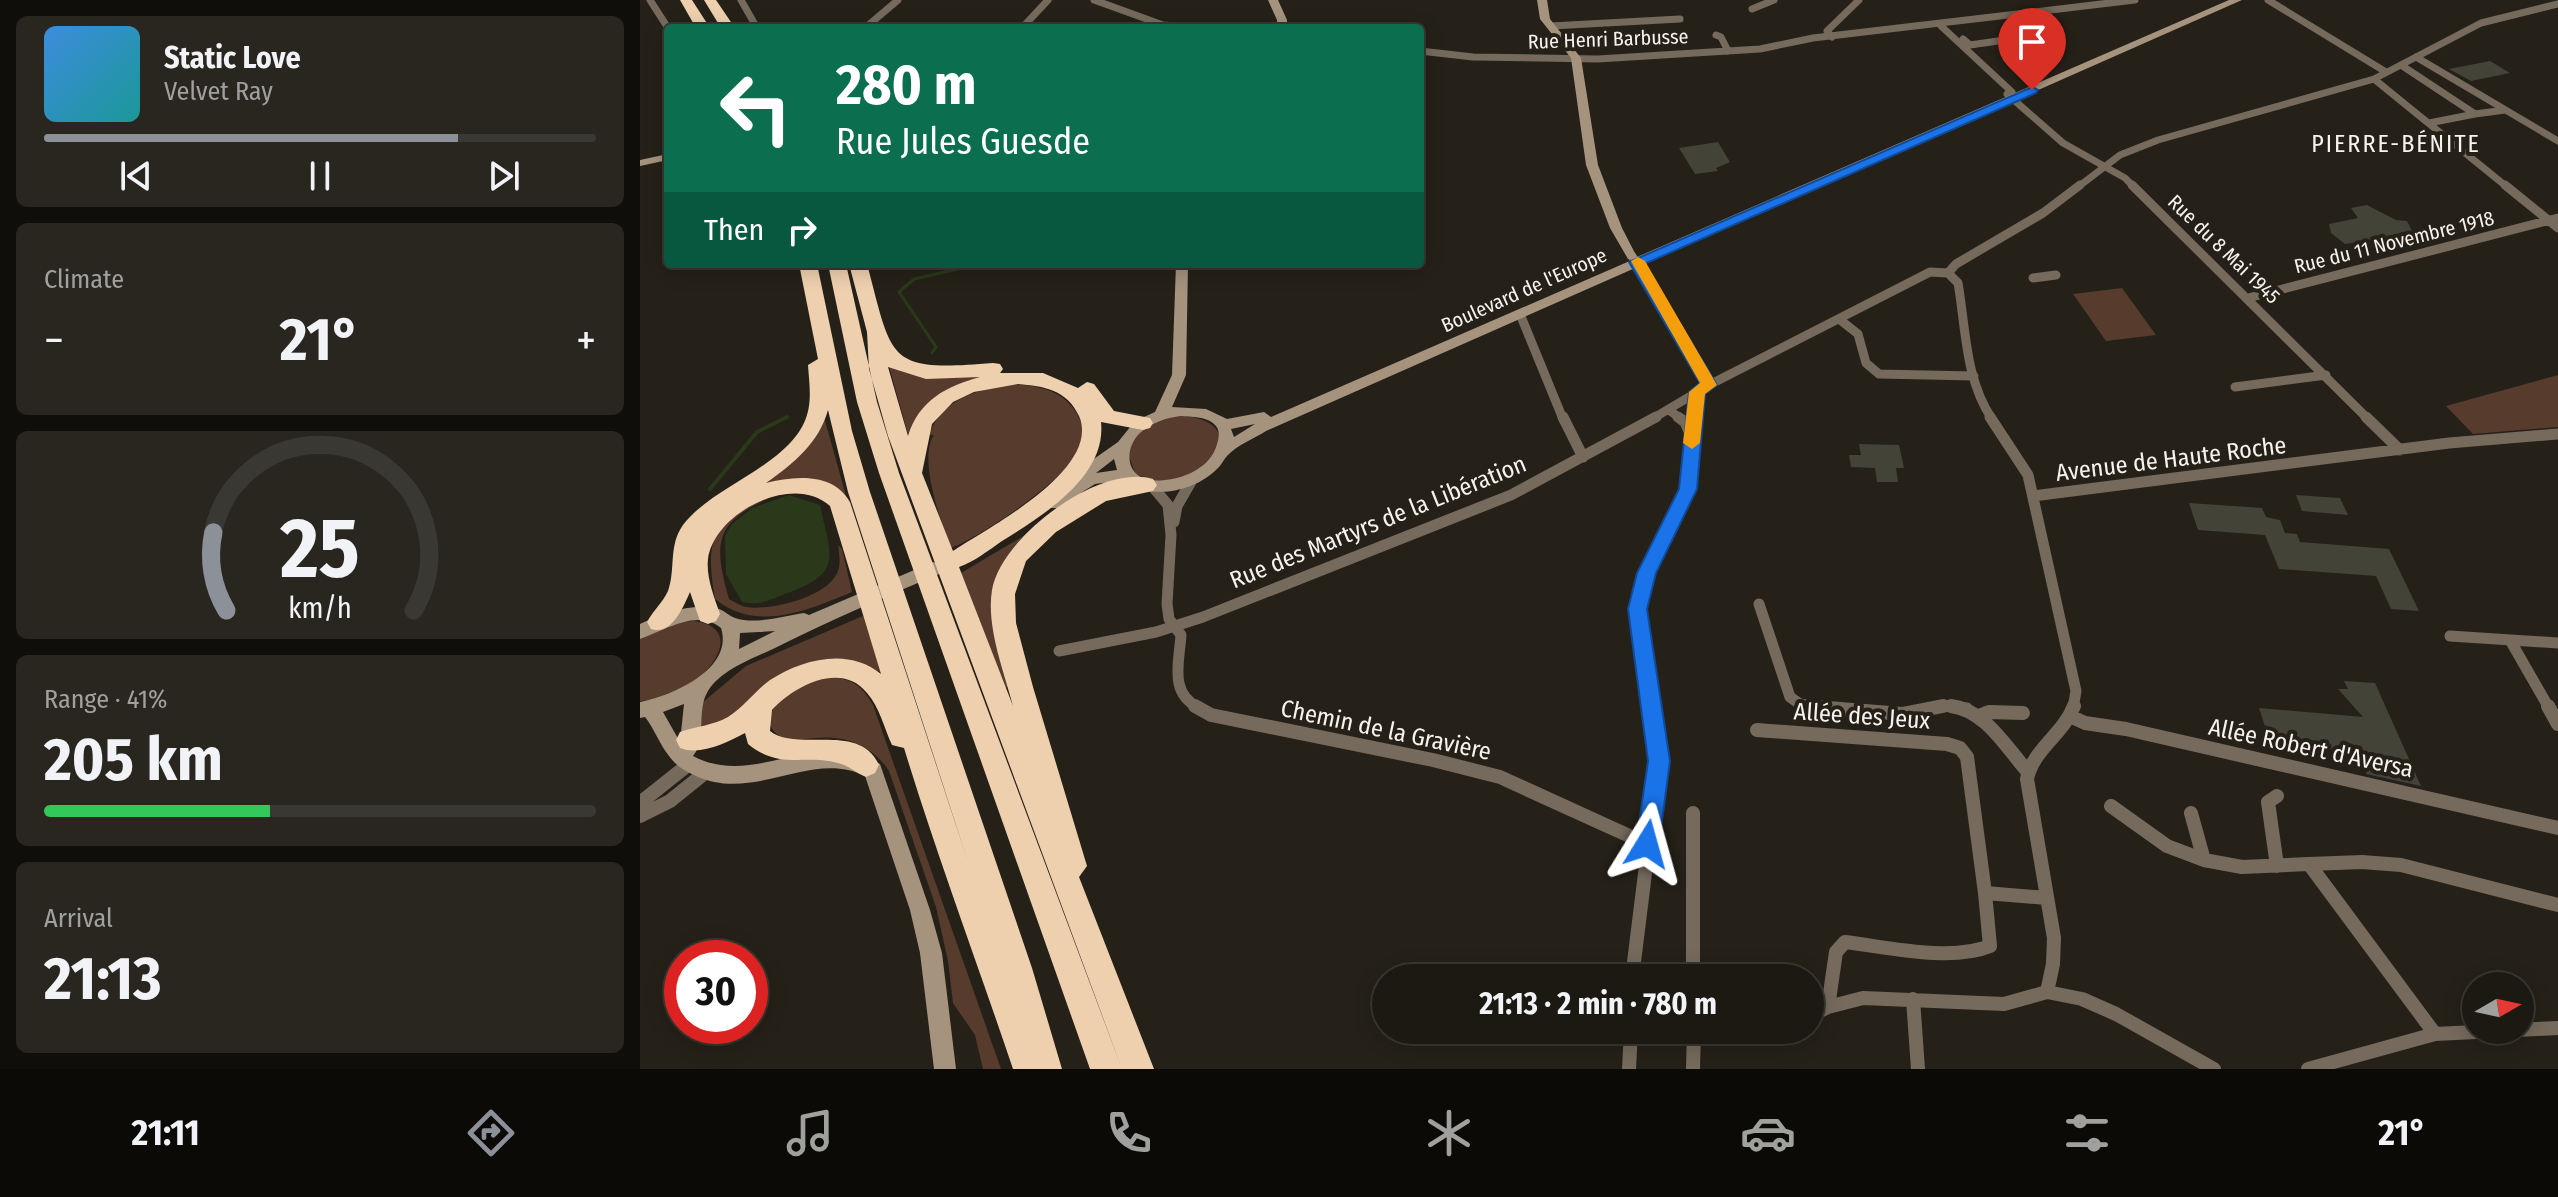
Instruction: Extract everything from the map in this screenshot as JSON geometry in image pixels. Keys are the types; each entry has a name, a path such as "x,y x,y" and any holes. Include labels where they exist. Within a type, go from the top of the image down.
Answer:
{"highway":[{"path":"686,0 701,24"},
{"path":"710,0 725,24"},
{"path":"809,268 842,431 859,492 1013,955 1046,1069"},
{"path":"838,268 867,402 889,473 1106,1069"},
{"path":"859,268 876,332 879,369 898,436 1138,1069"},
{"path":"876,332 892,360 902,366 938,373 1011,368 1054,372 1079,382 1092,392 1108,417 1152,419"},
{"path":"650,627 680,588 681,554 691,532 711,511 792,450 814,423 820,393 818,358 825,342"},
{"path":"914,474 917,439 930,412 950,396 977,383 1025,376 1043,380 1063,386 1079,397 1088,410 1091,441 1086,456 1070,475 1016,520 957,559"},
{"path":"1100,972 1077,877 1022,698 1005,624 1003,594 1017,555 1044,529 1098,494 1141,482"},
{"path":"719,620 697,560 709,530 720,518 750,498 785,487 824,490 839,502 948,848"},
{"path":"688,754 760,706 782,686 813,671 842,668 867,676 876,685 893,717 975,913 1029,1069"},
{"path":"760,706 757,736 766,746 778,750 834,747 853,753 866,765"}],"main road":[{"path":"1273,0 1282,24"},
{"path":"1542,0 1543,14 1576,58 1592,165 1616,228 1634,259"},
{"name":"Boulevard de l'Europe","path":"1224,425 1264,417 1634,259 2223,0"},
{"name":"Boulevard de l'Europe","path":"2011,95 2237,0"},
{"path":"1274,24 1278,13"},
{"path":"640,163 664,158"},
{"name":"Boulevard de l'Europe","path":"1227,448 1261,427 1520,314 1634,259"},
{"path":"644,709 686,695 719,667 825,615 957,559 1091,479 1176,485 1192,480 1218,463 1227,448 1224,425 1199,411 1186,398 1179,375 1182,268"},
{"path":"1015,526 1122,446 1152,419 1179,375"},
{"path":"1152,419 1199,411"},
{"path":"1122,446 1120,463 1141,482"},
{"path":"650,627 692,613 755,627 825,615"},
{"path":"719,620 731,644 719,667"},
{"path":"688,754 693,704 701,684"},
{"path":"644,709 660,720 688,754 739,778 838,757 866,765 879,783 920,910 931,953 945,1069"}],"street":[{"path":"650,0 665,24"},
{"path":"741,0 755,24"},
{"path":"870,24 898,0"},
{"path":"1026,24 1048,0"},
{"path":"1094,0 1160,24"},
{"path":"1752,9 1774,0"},
{"path":"1830,34 1859,0"},
{"name":"Rue Henri Barbusse","path":"1424,51 1473,57 1576,58 1728,51 1797,42 1830,34 1853,35 1944,25 2135,0"},
{"path":"2268,0 2296,12 2369,64 2386,72"},
{"name":"Rue des Martyrs de la Libération","path":"1059,651 1176,626 1259,597 1511,495 1669,410 1709,385 1930,272 1948,273 1956,264 2043,213 2120,155 2158,140 2374,79 2481,23 2558,4"},
{"path":"1551,26 1680,19"},
{"path":"1944,25 1970,45 1998,41"},
{"name":"Rue du 8 Mai 1945","path":"1944,25 2011,95 2063,143 2125,178 2400,450"},
{"path":"1716,35 1721,37 1728,51"},
{"path":"2416,57 2558,141"},
{"path":"2401,65 2475,114"},
{"path":"2374,79 2553,220 2558,228"},
{"path":"2429,123 2505,110"},
{"name":"Rue du 11 Novembre 1918","path":"2248,298 2553,220"},
{"path":"1634,259 1709,385"},
{"name":"Avenue de Haute Roche","path":"1948,273 1958,283 1974,376 1982,403 2022,460 2033,496 2400,450 2558,434"},
{"path":"2033,278 2056,275"},
{"path":"1520,314 1573,442 1583,457"},
{"path":"1839,319 1858,334 1866,363 1879,374 1974,376"},
{"path":"2235,387 2326,375"},
{"path":"1634,964 1659,761 1637,609 1646,573 1688,489 1697,392"},
{"path":"1669,410 1685,422 1692,438"},
{"path":"1176,626 1169,619 1167,604 1171,535 1177,506 1192,480"},
{"path":"1141,482 1165,499 1171,535"},
{"path":"2033,496 2076,691 2072,717 2062,733 2040,752 2028,772 2027,789 2035,846 2047,898 2054,955 2047,992"},
{"path":"1759,604 1790,697 1804,707 1902,714 1946,706 1966,708 1979,716 2028,772"},
{"name":"Chemin de la Gravière","path":"1176,626 1181,635 1177,686 1180,695 1211,715 1500,777 1647,844"},
{"path":"2450,636 2558,643"},
{"path":"2510,640 2558,724"},
{"path":"1979,716 1989,712 2023,713"},
{"name":"Allée Robert d'Aversa","path":"2072,717 2085,723 2126,729 2558,828"},
{"name":"Allée des Jeux","path":"1757,730 1947,744 1960,748 1967,757 1990,946 1983,951 1947,953 1845,942 1836,952 1828,1007"},
{"path":"640,803 688,754"},
{"path":"640,816 670,801 688,754"},
{"path":"2277,796 2268,802 2277,866"},
{"path":"2111,806 2167,846 2204,860 2242,867 2355,860 2415,867 2523,900 2558,905"},
{"path":"1693,813 1693,964"},
{"path":"2191,813 2204,860"},
{"path":"2309,864 2435,1034"},
{"path":"1985,893 2047,898"},
{"path":"1824,1009 1863,998 2004,1004 2047,992 2082,999 2116,1014 2214,1069"},
{"path":"1913,999 1918,1069"},
{"path":"2308,1069 2353,1064 2435,1034 2558,1028"},
{"path":"1629,1069 1630,1044"},
{"path":"1693,1069 1694,1044"}],"shaded area":[{"path":"2122,288 2156,335 2106,341 2073,294"},
{"path":"889,366 919,376 983,374 909,438"},
{"path":"2558,375 2558,427 2473,434 2446,406"},
{"path":"1012,384 1046,389 1061,396 1081,423 1081,447 1070,464 1040,492 1001,520 951,548 929,473 928,458 934,435 930,432 936,420 953,403 987,389"},
{"path":"1180,415 1206,422 1218,433 1219,446 1210,460 1176,479 1155,480 1135,473 1127,450 1131,442 1149,426"},
{"path":"824,417 846,496 822,482 798,479 747,489"},
{"path":"789,495 820,505 829,561 817,579 804,586 759,603 742,602 726,574 725,536 732,524 752,508"},
{"path":"774,496 740,514 723,535 721,562 729,599 756,608 811,595 832,580 838,571 838,545 842,549 852,592 800,611 765,616 748,615 715,599 711,559 718,532 738,513"},
{"path":"1032,531 1012,552 1010,686 1005,688 961,573"},
{"path":"863,616 882,673 860,663 760,697 706,732 695,721 696,708 746,666"},
{"path":"694,621 709,625 717,632 719,650 714,660 688,686 665,696 640,701 640,639 677,622"},
{"path":"830,677 856,685 873,705 1001,1069 983,1069 975,1035 953,1003 948,961 936,907 889,771 875,754 848,740 826,737 787,739 771,727 772,712 788,692 803,684"}],"building":[{"path":"2490,61 2510,73 2471,81 2449,69"},
{"path":"1718,142 1730,162 1716,168 1718,171 1695,174 1679,148"},
{"path":"2367,205 2396,220 2407,221 2413,233 2345,244 2331,233 2329,224 2358,218 2351,208"},
{"path":"1859,444 1899,445 1904,468 1896,468 1898,482 1877,482 1875,468 1851,467 1849,455 1861,455"},
{"path":"2296,495 2340,498 2348,515 2302,511"},
{"path":"2189,503 2262,508 2266,517 2280,520 2285,533 2297,534 2300,542 2389,549 2419,611 2391,609 2376,576 2279,569 2265,535 2198,530"},
{"path":"2344,681 2375,683 2421,786 2366,774 2372,753 2271,744 2259,708 2363,717 2338,689 2348,689"}],"waterway":[{"path":"932,353 936,347 899,292 914,279 962,268"},
{"path":"710,489 757,432 787,417"}],"slow traffic":[{"path":"1638,261 1709,385 1697,392 1692,443"}],"district":[{"name":"PIERRE-BÉNITE","path":"2396,144"}],"route":[{"path":"1647,844 1659,761 1637,609 1646,573 1656,550 1683,505 1688,489 1697,392 1709,385 1636,262 2032,90"}]}
